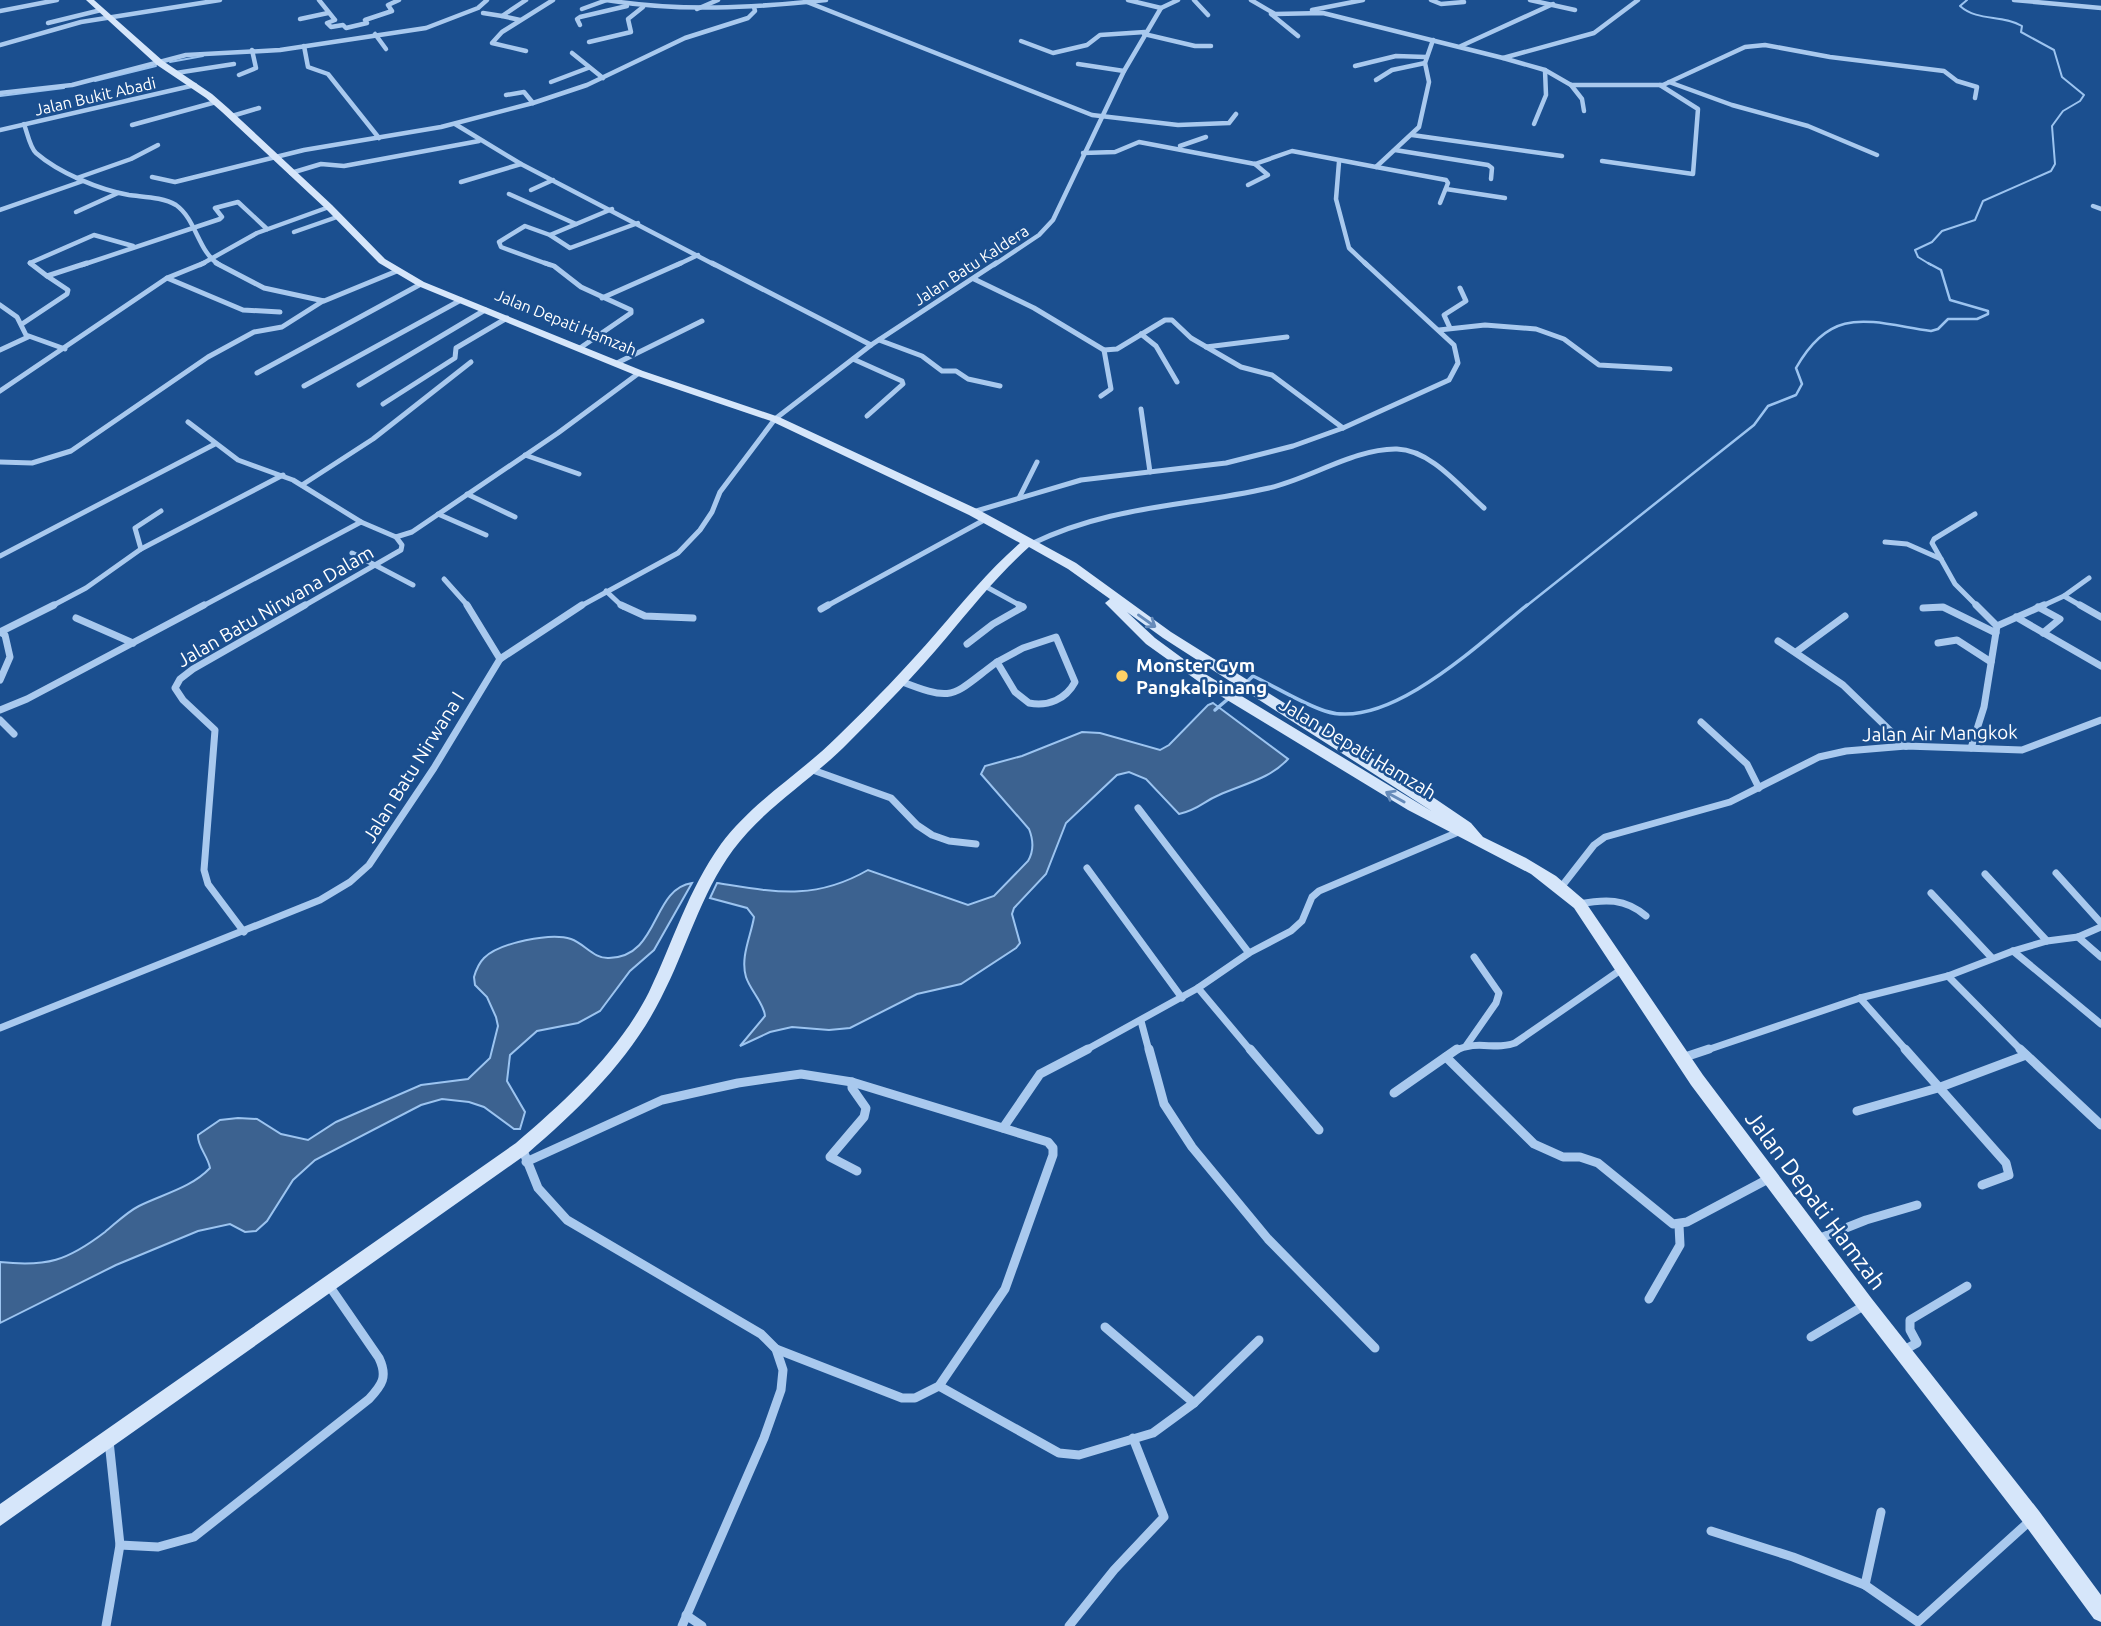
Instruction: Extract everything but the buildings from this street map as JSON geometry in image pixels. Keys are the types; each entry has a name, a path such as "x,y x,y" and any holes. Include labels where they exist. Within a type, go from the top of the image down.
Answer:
{"main road":[{"name":"Jalan Depati Hamzah","path":"90,0 159,61 195,85 232,116 382,261 397,271 421,284 639,373 775,419 973,512 1072,566 1167,635 1260,692 1468,833"},
{"path":"0,1516 327,1283 524,1155 601,1072 639,1021 655,994 694,900 729,844 751,820 810,769 901,681 982,584 1030,543"},
{"name":"Jalan Depati Hamzah","path":"1092,581 1150,643 1225,694 1374,785 1468,833 1562,886 1579,904 1681,1059 2101,1612"}],"street":[{"path":"0,11 57,0"},
{"path":"0,45 109,17 220,0"},
{"path":"318,0 335,20 327,23 331,27 367,23 365,20 392,11 388,5 400,0"},
{"path":"0,93 72,85 159,61 202,54 304,47 431,26 481,6 487,0"},
{"path":"502,16 526,0"},
{"path":"526,51 492,43 499,34 553,0"},
{"path":"582,9 607,0 631,5 693,10 826,0"},
{"path":"693,10 718,0"},
{"path":"1128,0 1161,8 1178,0"},
{"path":"1194,0 1208,15"},
{"path":"1251,0 1298,36"},
{"path":"1336,0 1344,3"},
{"path":"1303,12 1363,0"},
{"path":"1431,0 1441,4 1464,2"},
{"path":"1530,0 1575,10"},
{"path":"1503,58 1594,33 1638,0"},
{"path":"2014,0 2101,8"},
{"path":"807,2 1026,90 1101,117 1201,126 1229,122 1236,114"},
{"path":"1461,47 1553,4"},
{"path":"580,25 577,19 580,17 631,5"},
{"path":"589,42 631,32 628,19 644,6"},
{"path":"152,177 175,182 321,146 455,124 533,103 603,78 685,38 748,18 755,11 754,7"},
{"name":"Jalan Batu Kaldera","path":"775,419 871,345 1023,248 1050,223 1124,71 1161,8"},
{"path":"48,23 101,10"},
{"path":"1270,13 1303,12 1350,19 1545,70 1571,85 1582,99 1584,111"},
{"path":"300,19 328,13"},
{"path":"483,13 520,20"},
{"path":"397,22 403,31"},
{"path":"1021,41 1049,53 1087,45 1100,35 1144,33 1195,46 1210,46"},
{"path":"376,36 386,49"},
{"path":"1376,167 1419,127 1429,82 1425,60 1433,40"},
{"path":"1571,85 1660,85 1745,47 1765,44 1830,57 1944,71 1957,80 1977,86 1975,97"},
{"path":"304,47 308,66 328,75 379,138"},
{"path":"239,75 256,68 252,52"},
{"path":"572,53 603,78"},
{"path":"1355,66 1396,56 1425,60"},
{"path":"1376,80 1393,70 1425,60"},
{"path":"176,73 234,64"},
{"path":"1077,65 1124,71"},
{"path":"551,82 588,68"},
{"path":"1534,124 1546,95 1545,70"},
{"path":"1669,82 1732,105 1808,125 1877,156"},
{"name":"Jalan Bukit Abadi","path":"0,130 195,85"},
{"path":"1602,161 1693,174 1698,109 1660,85"},
{"path":"506,95 524,92 533,103"},
{"path":"132,125 216,102"},
{"path":"232,116 259,108"},
{"path":"24,124 34,152 77,178 119,193 174,204 194,226 211,260 264,288 324,300"},
{"path":"455,124 521,164 871,345"},
{"path":"1412,135 1562,156"},
{"path":"1175,147 1206,137"},
{"path":"291,173 321,164 344,166 479,141"},
{"path":"1083,153 1115,152 1139,142 1175,147 1255,164 1268,175 1248,184"},
{"path":"77,178 131,159 158,145"},
{"path":"1395,150 1488,165 1492,168 1491,179"},
{"path":"1255,164 1287,151 1446,180 1448,183 1440,203"},
{"path":"973,512 1081,480 1237,461 1293,446 1343,428 1449,380 1457,370 1458,351 1440,330 1349,248 1336,199 1339,162"},
{"path":"461,181 521,164"},
{"path":"531,190 554,180"},
{"path":"0,210 83,181"},
{"path":"1446,189 1505,198"},
{"path":"76,212 119,193"},
{"path":"509,194 577,224"},
{"path":"47,276 222,218 215,208 237,202 267,229"},
{"path":"2093,206 2101,209"},
{"path":"0,391 167,278 211,260 267,229 329,207"},
{"path":"550,235 612,209"},
{"path":"294,232 337,217"},
{"path":"580,348 632,312 581,287 554,266 499,245 503,238 525,226 550,235 570,248 638,223"},
{"path":"22,324 68,290 30,263 86,237 100,235 134,247"},
{"path":"602,298 698,255"},
{"path":"0,461 32,463 71,451 208,357 254,332 282,327 324,300 397,271"},
{"path":"167,278 243,310 280,312"},
{"path":"974,279 1034,308 1104,350 1116,349 1165,320 1172,320 1191,338 1241,367 1272,375 1343,428"},
{"path":"257,373 421,284"},
{"path":"1450,328 1444,315 1466,301 1460,288"},
{"path":"304,386 461,300"},
{"path":"0,304 16,313 28,337"},
{"path":"359,385 485,310"},
{"path":"383,404 455,358 456,348 507,318"},
{"path":"617,363 702,321"},
{"path":"1440,330 1518,327 1536,330 1567,341 1591,363 1624,369 1670,369"},
{"path":"1141,334 1156,346 1177,382"},
{"path":"0,350 28,337 65,349"},
{"path":"1206,347 1287,337"},
{"path":"879,340 922,356 942,371 956,371 968,379 1000,386"},
{"path":"1101,396 1111,389 1104,350"},
{"path":"853,359 902,381 903,384 867,416"},
{"path":"302,485 373,439 471,362"},
{"path":"188,422 215,444 248,464 283,475 361,522 396,537 412,532 639,373"},
{"path":"1141,409 1150,472"},
{"name":"Jalan Batu Nirwana I","path":"0,1028 244,932 320,900 350,882 369,865 500,659 606,591 660,565 678,553 700,530 712,512 720,492 775,419"},
{"path":"0,556 215,444"},
{"path":"1030,543 1100,515 1269,489 1375,453 1397,449 1412,452 1427,460 1485,508"},
{"path":"525,455 579,474"},
{"path":"1019,498 1037,462"},
{"path":"0,680 10,657 10,646 5,635 0,632 23,616 83,591 118,562 283,475"},
{"path":"467,494 515,517"},
{"path":"141,549 135,528 161,511"},
{"path":"438,514 486,535"},
{"path":"1975,514 1934,539 1932,543 1955,584 1997,629"},
{"path":"821,610 986,519"},
{"path":"0,710 27,699 361,522"},
{"name":"Jalan Batu Nirwana Dalam","path":"244,932 208,884 204,870 215,730 211,723 179,699 175,688 180,678 193,669 401,550 402,545 396,537"},
{"path":"1885,542 1908,544 1942,559"},
{"path":"352,553 413,585"},
{"path":"1971,748 1984,707 1997,629 2016,617 2064,596 2089,578"},
{"path":"444,579 464,598 481,621 500,659"},
{"path":"967,644 992,624 1023,607 982,584"},
{"path":"606,591 619,606 642,616 693,618"},
{"path":"2064,596 2101,617"},
{"path":"1923,608 1943,607 1997,629"},
{"path":"2038,607 2060,620 2043,633"},
{"path":"1796,652 1845,616"},
{"path":"2016,617 2101,666"},
{"path":"76,618 133,643"},
{"path":"901,681 924,693 945,696 955,693 998,662 1056,637 1075,682 1073,689 1060,699 1041,704 1030,703 1022,700 998,662"},
{"path":"1938,643 1957,640 1992,662"},
{"path":"1779,641 1852,692 1906,747"},
{"path":"0,720 14,734"},
{"name":"Jalan Air Mangkok","path":"1562,886 1594,845 1605,837 1730,802 1819,757 1867,748 2022,750 2101,720"},
{"path":"1701,722 1747,764 1759,788"},
{"path":"810,769 891,798 902,806 908,818 955,845 976,844"},
{"path":"1138,808 1249,953"},
{"path":"1003,1128 1040,1074 1182,998 1249,953 1291,931 1303,921 1312,897 1319,891 1468,833"},
{"path":"1087,868 1182,998"},
{"path":"1681,1059 1860,998 1948,976 1992,958 2047,941 2078,937 2101,925 2056,873"},
{"path":"1985,874 2047,941"},
{"path":"1931,893 1992,958"},
{"path":"1579,904 1598,900 1624,900 1646,916"},
{"path":"2078,937 2101,957"},
{"path":"2013,951 2101,1024"},
{"path":"1466,1046 1496,1003 1499,993 1474,957"},
{"path":"1394,1093 1466,1046 1481,1043 1509,1046 1622,970"},
{"path":"1948,976 2026,1055 2101,1125"},
{"path":"1198,988 1319,1130"},
{"path":"1860,998 2009,1170 2009,1175 1982,1185"},
{"path":"1140,1021 1164,1104 1192,1147 1268,1239 1375,1348"},
{"path":"1857,1111 1937,1088 2026,1055"},
{"path":"1446,1057 1534,1144 1563,1157 1580,1157 1598,1163 1667,1222 1679,1225 1771,1178"},
{"path":"801,1074 852,1082 1048,1142 1053,1148 1053,1155 1005,1289 939,1386 915,1398 902,1398 776,1349 745,1323 567,1220 546,1201 524,1155 663,1100 737,1083 801,1074"},
{"path":"852,1082 852,1088 866,1108 864,1117 830,1157 857,1171"},
{"path":"1818,1240 1866,1220 1917,1205"},
{"path":"1649,1299 1680,1245 1679,1225"},
{"path":"120,1545 152,1549 173,1546 194,1537 349,1417 383,1384 385,1370 379,1358 327,1283"},
{"path":"1903,1351 1917,1343 1910,1330 1910,1320 1967,1286"},
{"path":"1811,1337 1866,1305"},
{"path":"1105,1326 1194,1403"},
{"path":"939,1386 1059,1453 1079,1455 1153,1433 1194,1403 1259,1340"},
{"path":"702,1626 684,1621 764,1438 781,1390 783,1370 776,1349"},
{"path":"1069,1626 1114,1570 1164,1517 1133,1438"},
{"path":"106,1626 120,1545 109,1440"},
{"path":"1865,1585 1881,1512"},
{"path":"1711,1531 1793,1557 1865,1585 1918,1622 2032,1518"}],"water":[{"path":"1213,703 1288,759 1273,772 1179,814 1146,779 1129,772 1117,775 1066,823 1046,874 1014,908 1012,914 1020,943 1016,948 961,984 917,994 850,1028 829,1030 792,1027 770,1032 740,1046 765,1016 744,969 754,917 747,908 710,898 717,883 794,892 830,886 868,870 968,905 994,896 1028,861 1032,841 1029,829 981,774 985,766 1022,756 1082,732 1100,733 1160,750 1169,745"},
{"path":"692,883 654,950 630,971 600,1011 578,1023 537,1031 510,1055 507,1081 525,1112 520,1129 514,1129 484,1107 469,1102 442,1099 421,1105 315,1160 293,1180 267,1221 256,1231 245,1232 230,1224 198,1231 116,1265 0,1323 0,1262 31,1264 67,1256 92,1242 135,1208 194,1181 210,1168 198,1135 220,1120 257,1119 281,1134 308,1140 336,1122 421,1085 468,1079 490,1058 498,1026 487,997 475,985 475,974 484,958 513,944 551,937 571,939 604,958 626,955 638,947 647,935 669,897 679,888"}],"waterway":[{"path":"1931,265 1918,257 1915,250 1932,242 1942,231 1975,220 1983,201 2051,171 2055,164 2052,126 2063,111 2080,101 2084,95 2062,77 2054,50 2021,32 2022,26 2014,22 1967,11 1960,6 1967,0"},
{"path":"170,62 203,56"},
{"path":"95,81 156,66"},
{"path":"0,96 64,88"},
{"path":"1525,607 1754,425 1768,406 1796,395 1802,384 1796,368 1824,334 1838,326 1854,322 1931,331 1938,329 1948,319 1977,319 1988,314 1988,311 1950,300 1941,270 1928,263"},
{"path":"1234,694 1253,676 1325,711 1350,714 1377,708 1432,680 1527,605"},
{"path":"1215,710 1228,699"}],"place":[{"name":"Monster Gym Pangkalpinang","path":"1122,676"}]}
